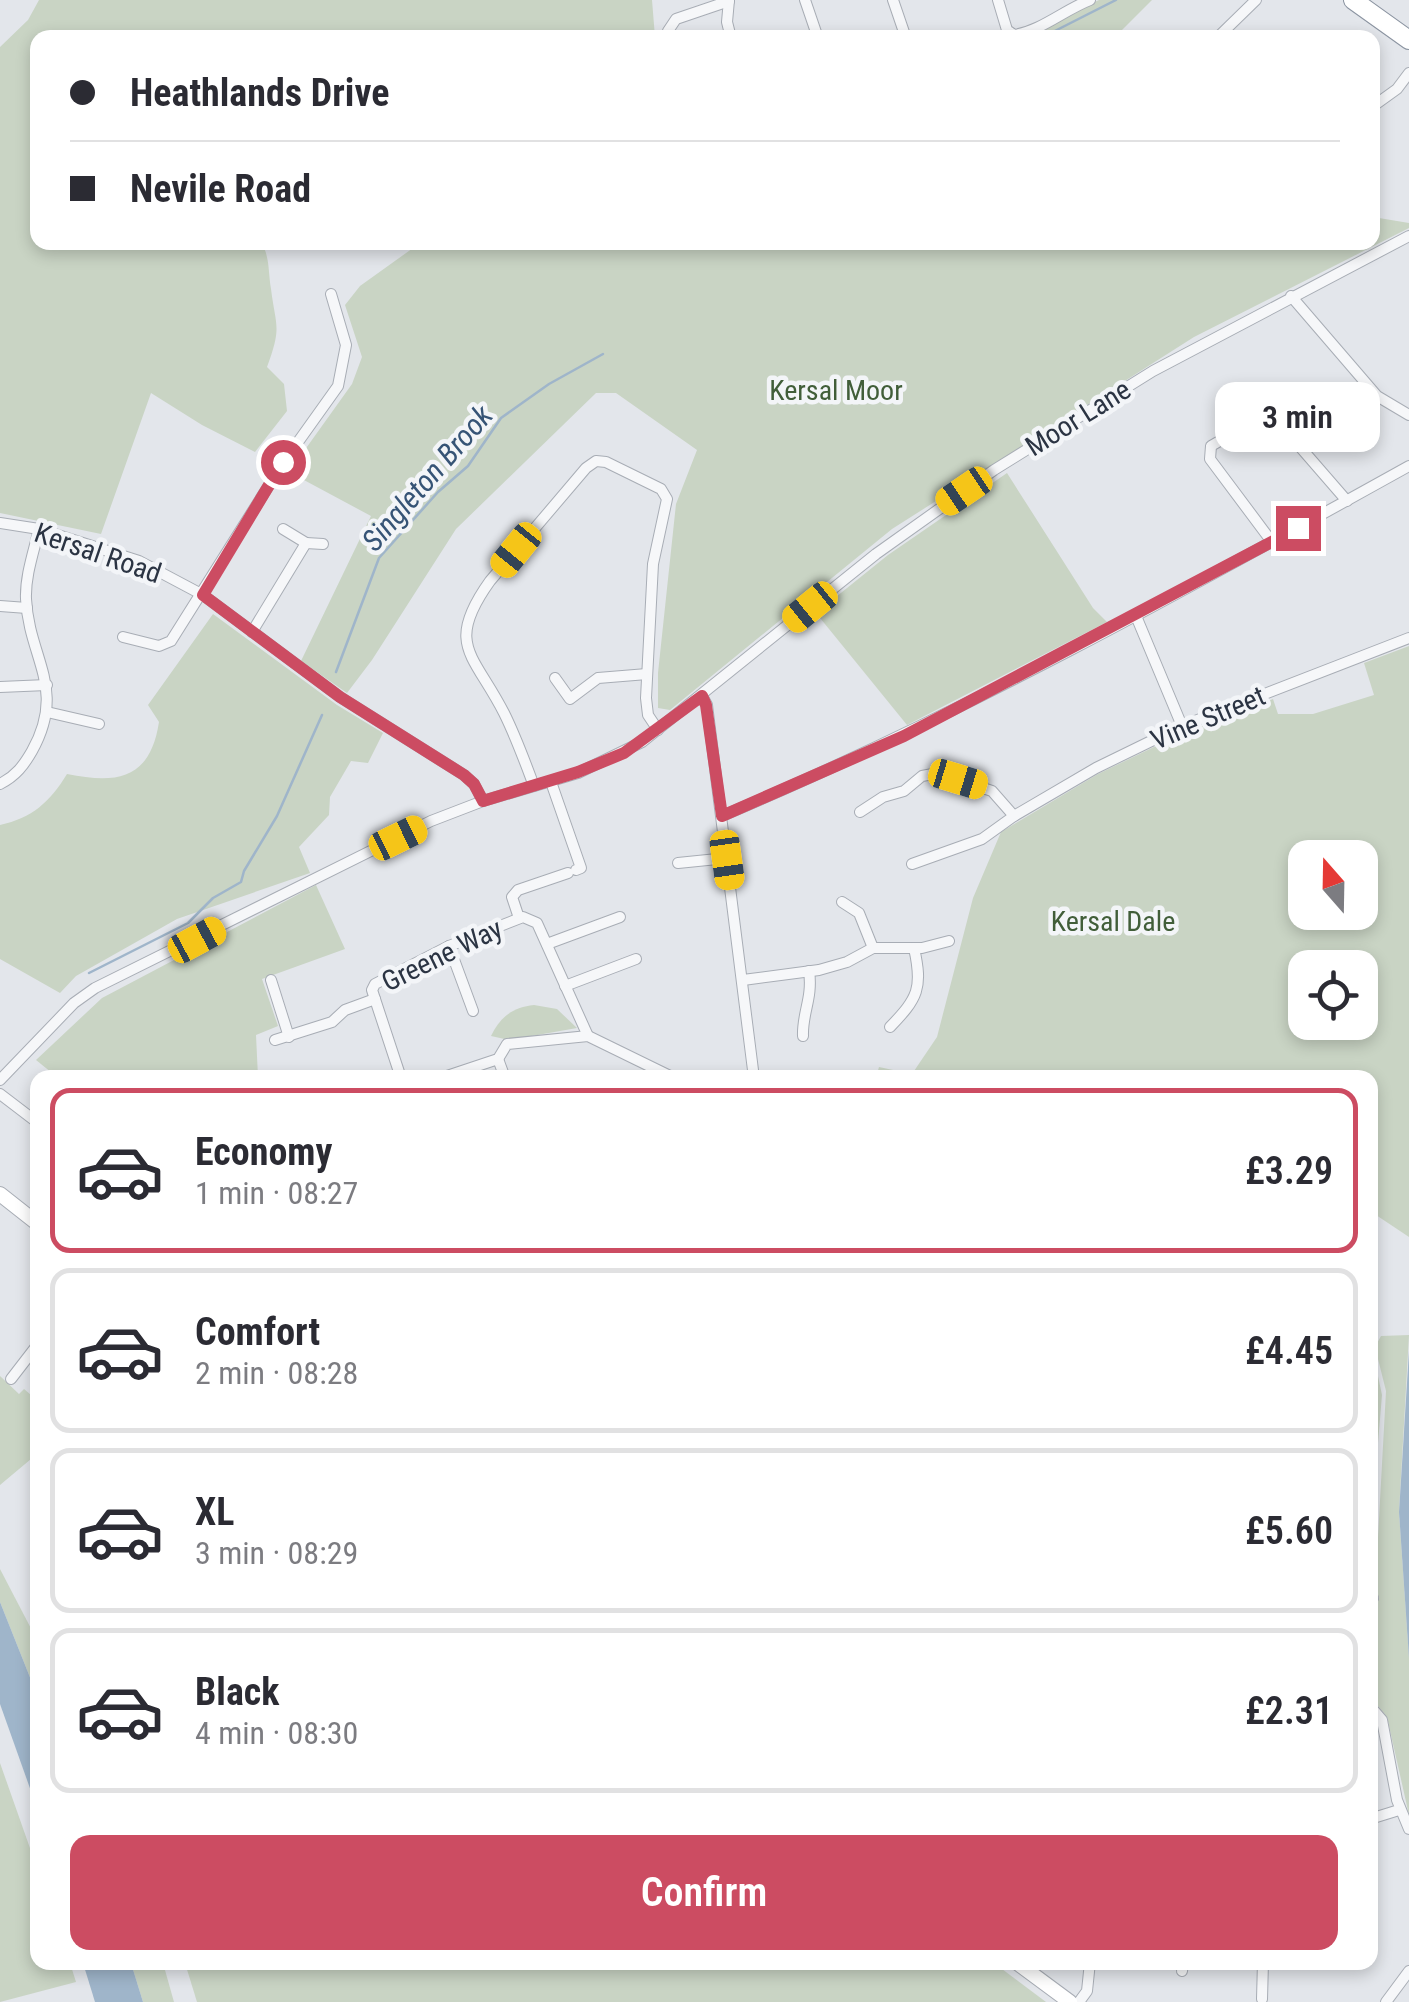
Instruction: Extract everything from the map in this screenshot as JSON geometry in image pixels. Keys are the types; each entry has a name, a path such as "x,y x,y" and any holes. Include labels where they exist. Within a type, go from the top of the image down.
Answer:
{"highway":[{"path":"1361,2 1409,40"}],"street":[{"path":"805,0 815,30"},
{"path":"893,0 903,30"},
{"path":"998,0 1008,30"},
{"path":"1029,30 1090,0"},
{"path":"1225,30 1256,0"},
{"path":"669,30 676,20 729,1 729,30"},
{"path":"1380,102 1409,73"},
{"name":"Moor Lane","path":"0,1080 74,1003 95,988 431,822 624,753 702,696 934,511 1152,370 1409,236"},
{"path":"123,637 149,645 171,641 283,462 338,386 346,345 331,294"},
{"path":"1291,296 1377,396 1409,415"},
{"path":"1272,542 1210,459 1211,446 1263,416 1275,418 1346,502"},
{"path":"534,786 506,716 470,655 465,636 468,618 490,580 591,464 606,462 661,490 666,499 654,564 648,674 648,715 658,730"},
{"path":"722,816 904,736 1136,616 1409,466"},
{"name":"Kersal Road","path":"0,523 39,530 138,561 203,595 340,697 464,775 483,801"},
{"path":"283,529 306,543 323,544"},
{"path":"0,784 21,768 37,742 47,712 48,685 27,608 26,588 39,530"},
{"path":"252,632 306,543"},
{"path":"0,606 27,608"},
{"path":"1136,616 1182,726"},
{"name":"Vine Street","path":"920,865 982,839 1096,768 1182,726 1409,638"},
{"path":"555,678 570,699 598,678 648,674"},
{"path":"0,686 48,685"},
{"path":"702,696 722,816 753,1070"},
{"path":"47,712 98,724"},
{"path":"874,820 864,810 884,797 904,791 922,776 938,773 992,791 1014,816"},
{"path":"519,918 512,897 518,890 575,870 551,782"},
{"path":"678,863 727,858"},
{"path":"842,902 859,913 873,948"},
{"path":"547,944 620,917"},
{"name":"Greene Way","path":"398,1070 372,990 378,982 449,946 519,918 534,920 588,1036"},
{"path":"743,980 847,962 873,948 914,948 949,941"},
{"path":"449,946 472,1011"},
{"path":"890,1027 911,1006 919,989 914,948"},
{"path":"566,986 636,959"},
{"path":"803,1036 802,1024 812,993 809,971"},
{"path":"271,980 289,1037"},
{"path":"276,1040 332,1022 345,1010 375,999"},
{"path":"464,1070 498,1059 507,1044 588,1036 647,1070"},
{"path":"498,1059 501,1070"},
{"path":"0,1094 30,1117"},
{"path":"0,1194 30,1218"},
{"path":"11,1379 30,1354"},
{"path":"1378,1715 1400,1810 1409,1829"},
{"path":"1378,1816 1400,1810"},
{"path":"1027,1970 1070,2002"},
{"path":"1079,2002 1087,1991 1089,1970"},
{"path":"1262,1999 1263,1970"},
{"path":"1386,2002 1409,1971"}],"green space":[{"path":"39,0 652,0 654,30 30,30 30,250 264,250 268,260 276,335 267,367 284,384 287,411 255,452 151,393 101,534 0,513 0,47 28,20"},
{"path":"1099,0 1152,0 1122,30 1033,30"},
{"path":"1380,218 1409,223 1409,228 1380,243"},
{"name":"Kersal Moor","path":"410,250 1366,250 1194,337 892,529 670,710 658,708 658,673 676,504 697,450 616,393 596,393 456,529 347,693 301,661 371,516 289,472 352,384 362,357 345,305 360,286"},
{"path":"1007,473 1093,608 1107,622 907,725 816,613 888,555"},
{"path":"213,614 337,705 383,733 368,763 351,761 330,797 329,815 299,847 310,873 177,919 76,976 60,993 0,959 0,825 39,807 67,774 116,777 139,767 155,741 159,722 148,705"},
{"name":"Kersal Dale","path":"1409,646 1409,1237 1378,1216 1378,1070 915,1070 937,1037 973,898 1001,832 1098,774 1185,732 1273,699 1278,714 1313,714 1374,695 1364,663"},
{"path":"316,885 345,949 262,979 278,1026 256,1035 258,1070 48,1070 36,1060 102,998"},
{"path":"534,1005 557,1009 577,1028 509,1040 491,1036 508,1014"},
{"path":"1409,1335 1399,1512 1409,1658 1409,1815 1387,1717 1378,1706 1378,1537 1386,1391 1378,1359 1381,1336"},
{"path":"0,1376 19,1394 24,1389 30,1394 30,1460 0,1485"},
{"path":"1378,1376 1382,1395 1378,1443"},
{"path":"0,1569 30,1627 30,1677 0,1602"},
{"path":"0,1763 30,1848 30,1970 72,1970 76,1982 0,2002"},
{"path":"133,1970 165,1970 174,2002 143,2002"},
{"path":"187,1970 1003,1970 1046,2002 197,2002"}],"water":[{"path":"1409,1351 1409,1658 1399,1512"},
{"path":"0,1602 30,1677 30,1788 0,1704"},
{"path":"85,1970 133,1970 143,2002 95,2002"}],"waterway":[{"name":"Singleton Brook","path":"1057,30 1116,0"},
{"name":"Singleton Brook","path":"336,672 379,558 438,492 468,466 501,418 549,384 603,354"},
{"name":"Singleton Brook","path":"89,973 188,923 213,898 241,882 277,816 322,715"}],"route":[{"path":"283,462 203,595 340,697 464,775 483,801 551,782 624,753 702,696 722,816 904,736 1298,528"}]}
